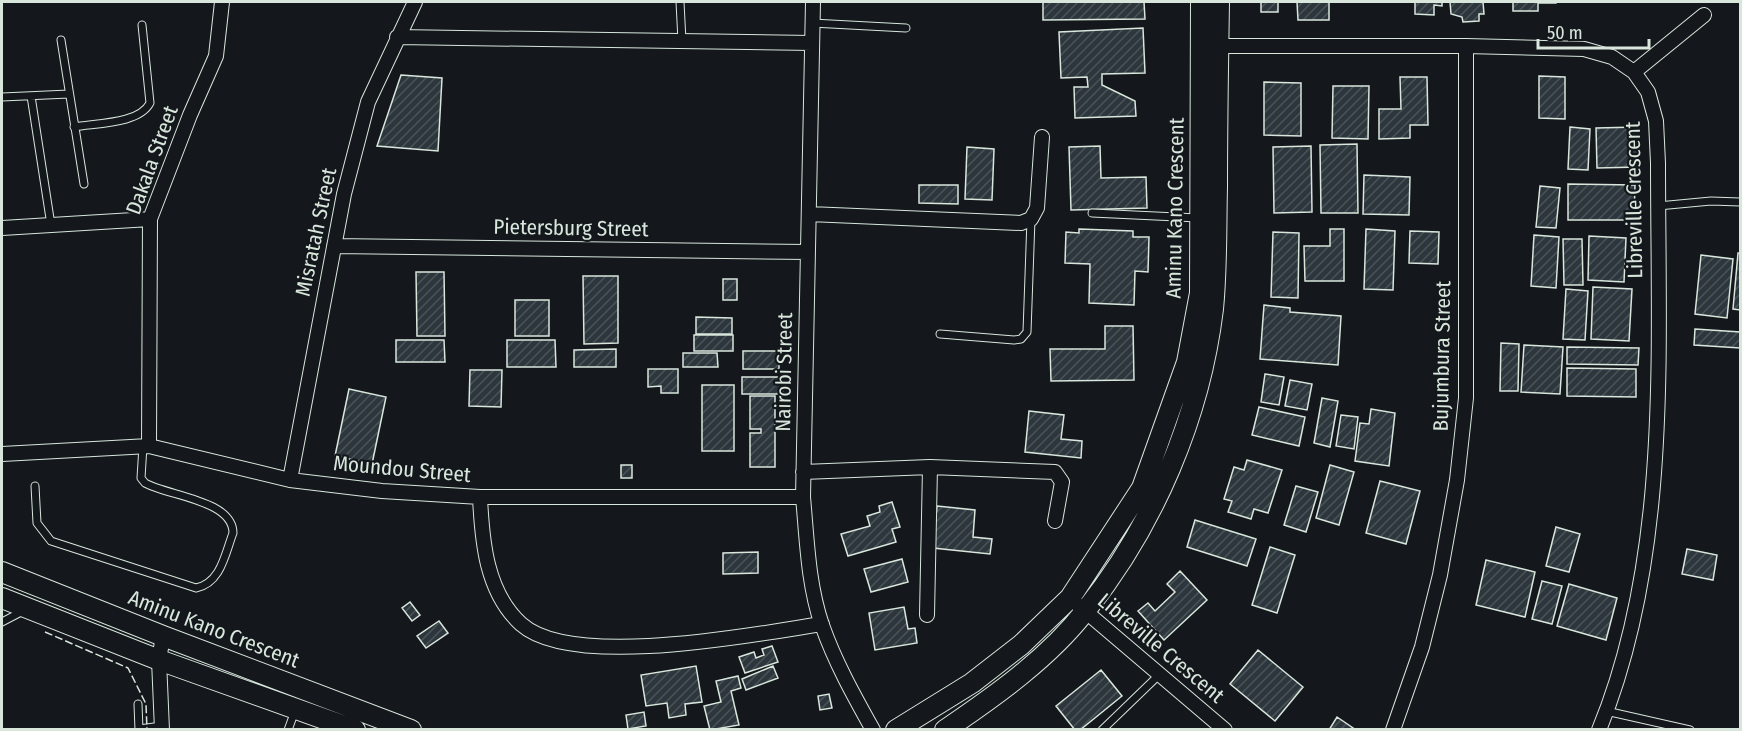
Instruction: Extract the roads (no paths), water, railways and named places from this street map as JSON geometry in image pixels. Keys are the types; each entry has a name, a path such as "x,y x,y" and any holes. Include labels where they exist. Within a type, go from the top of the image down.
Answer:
{"street":[{"name":"Dakala Street","path":"146,446 150,219 190,115 216,56 222,2"},
{"name":"Misratah Street","path":"290,480 344,194 368,102 415,2"},
{"name":"Nairobi Street","path":"813,2 803,497 810,572 822,624 845,678 873,729"},
{"name":"Aminu Kano Crescent","path":"896,729 972,683 1021,645 1070,598 1142,488 1187,362 1200,293 1209,46 1201,2"},
{"path":"945,729 985,703 1037,660 1086,612 1123,558 1151,508 1186,428 1203,369 1213,308 1216,245 1209,46 1219,2"},
{"path":"1634,72 1704,15"},
{"path":"397,37 812,43"},
{"name":"Libreville Crescent","path":"1209,46 1466,46 1584,49 1612,57 1634,72 1648,92 1656,121 1658,206 1652,507 1638,594 1625,650 1599,729"},
{"name":"Bujumbura Street","path":"1393,729 1422,647 1440,575 1456,480 1466,398 1466,46"},
{"path":"809,214 1021,223 1031,219 1037,208 1042,137"},
{"path":"2,228 150,219"},
{"name":"Pietersburg Street","path":"334,246 808,252"},
{"name":"Moundou Street","path":"2,454 146,446 290,480 382,491 480,497 803,497"},
{"path":"927,615 930,467"},
{"path":"803,472 930,467 1055,472 1062,483 1055,521"},
{"path":"480,497 482,543 494,581 507,609 523,626 547,636 588,645 664,646 822,624"},
{"name":"Aminu Kano Crescent","path":"2,572 163,636 411,729"},
{"path":"2,598 159,660 355,729"},
{"name":"Libreville Crescent","path":"1070,598 1225,729"},
{"path":"162,728 159,660 163,636"}],"lane":[{"path":"680,2 682,41"},
{"path":"812,23 906,28"},
{"path":"75,127 136,116 146,111 150,103 142,25"},
{"path":"61,40 84,184"},
{"path":"2,97 69,94"},
{"path":"31,96 51,225"},
{"path":"1658,206 1711,201 1740,202"},
{"path":"1092,213 1201,218"},
{"path":"940,334 1014,340 1021,339 1027,332 1031,219"},
{"path":"35,486 37,523 51,542 196,588 204,586 218,574 233,533 233,526 218,509 145,483 141,478 146,446"},
{"path":"2,622 27,608"},
{"path":"1102,729 1160,674"},
{"path":"138,704 139,729 162,728"},
{"path":"288,729 296,708"},
{"path":"1606,711 1690,729"}]}
